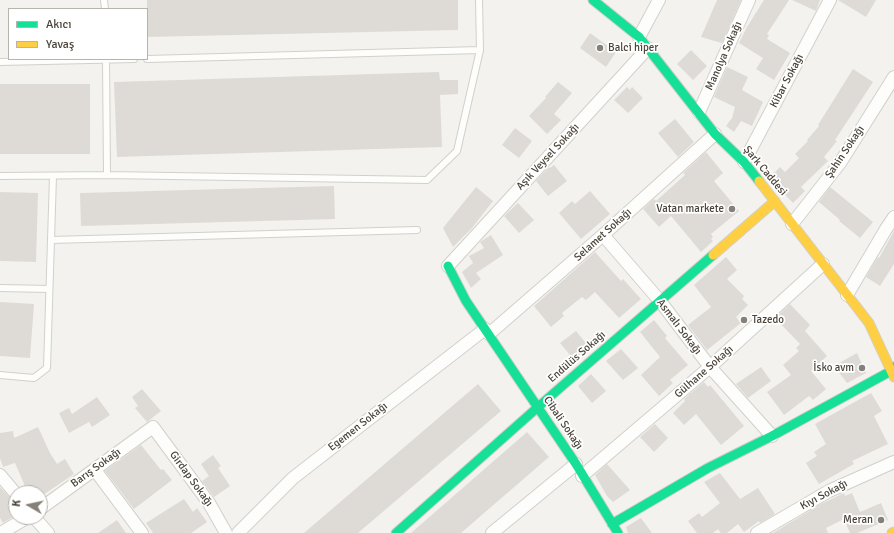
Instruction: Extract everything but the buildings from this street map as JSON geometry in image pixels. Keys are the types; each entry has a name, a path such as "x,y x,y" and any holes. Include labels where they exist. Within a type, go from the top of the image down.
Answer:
{"street":[{"name":"Şark Caddesi","path":"593,0 639,37 715,134 744,162 870,323 893,372"},
{"path":"639,37 658,0"},
{"name":"Manolya Sokağı","path":"699,112 749,0"},
{"name":"Kibar Sokağı","path":"744,162 830,0"},
{"name":"Aşık Veysel Sokağı","path":"448,266 648,48"},
{"name":"Şahin Sokağı","path":"792,224 840,163 894,77"},
{"name":"Selamet Sokağı","path":"487,332 603,235 715,134"},
{"name":"Endülüs Sokağı","path":"396,533 538,407 775,202"},
{"path":"847,295 894,217"},
{"name":"Asmalı Sokağı","path":"603,235 660,301 710,367 772,436"},
{"name":"Gülhane Sokağı","path":"582,476 710,367 823,264"},
{"name":"Cibali Sokağı","path":"448,266 466,301 576,464 618,533"},
{"name":"Egemen Sokağı","path":"238,533 293,478 487,332"},
{"path":"612,524 708,468 893,372"},
{"name":"Barış Sokağı","path":"48,503 153,427"},
{"name":"Girdap Sokağı","path":"153,427 209,503 226,533"},
{"name":"Kıyı Sokağı","path":"757,533 829,491 894,462"},
{"path":"492,533 576,464"},
{"path":"95,470 142,533"},
{"path":"0,475 8,485"},
{"path":"1,533 14,525"},
{"path":"41,525 48,533"}],"lane":[{"path":"0,176 107,175 427,180 457,151 480,50 479,0"},
{"path":"148,59 480,50"},
{"path":"0,62 71,60"},
{"path":"106,60 107,175"},
{"path":"0,375 34,378 47,368 53,176"},
{"path":"51,240 417,230"},
{"path":"0,288 49,289"}],"traffic: fast":[{"path":"593,0 639,37 715,134 744,162 759,181"},
{"path":"396,533 713,255"},
{"path":"448,266 466,301 576,464 618,533"},
{"path":"612,524 708,468 772,436 891,371 894,367"}],"traffic: slow":[{"path":"759,181 869,323 894,377"},
{"path":"713,255 775,201"}],"place":[{"name":"Balci hiper","path":"600,48"},
{"name":"Vatan markete","path":"732,209"},
{"name":"Tazedo","path":"744,320"},
{"name":"İsko avm","path":"862,368"},
{"name":"Meran","path":"881,520"}]}
